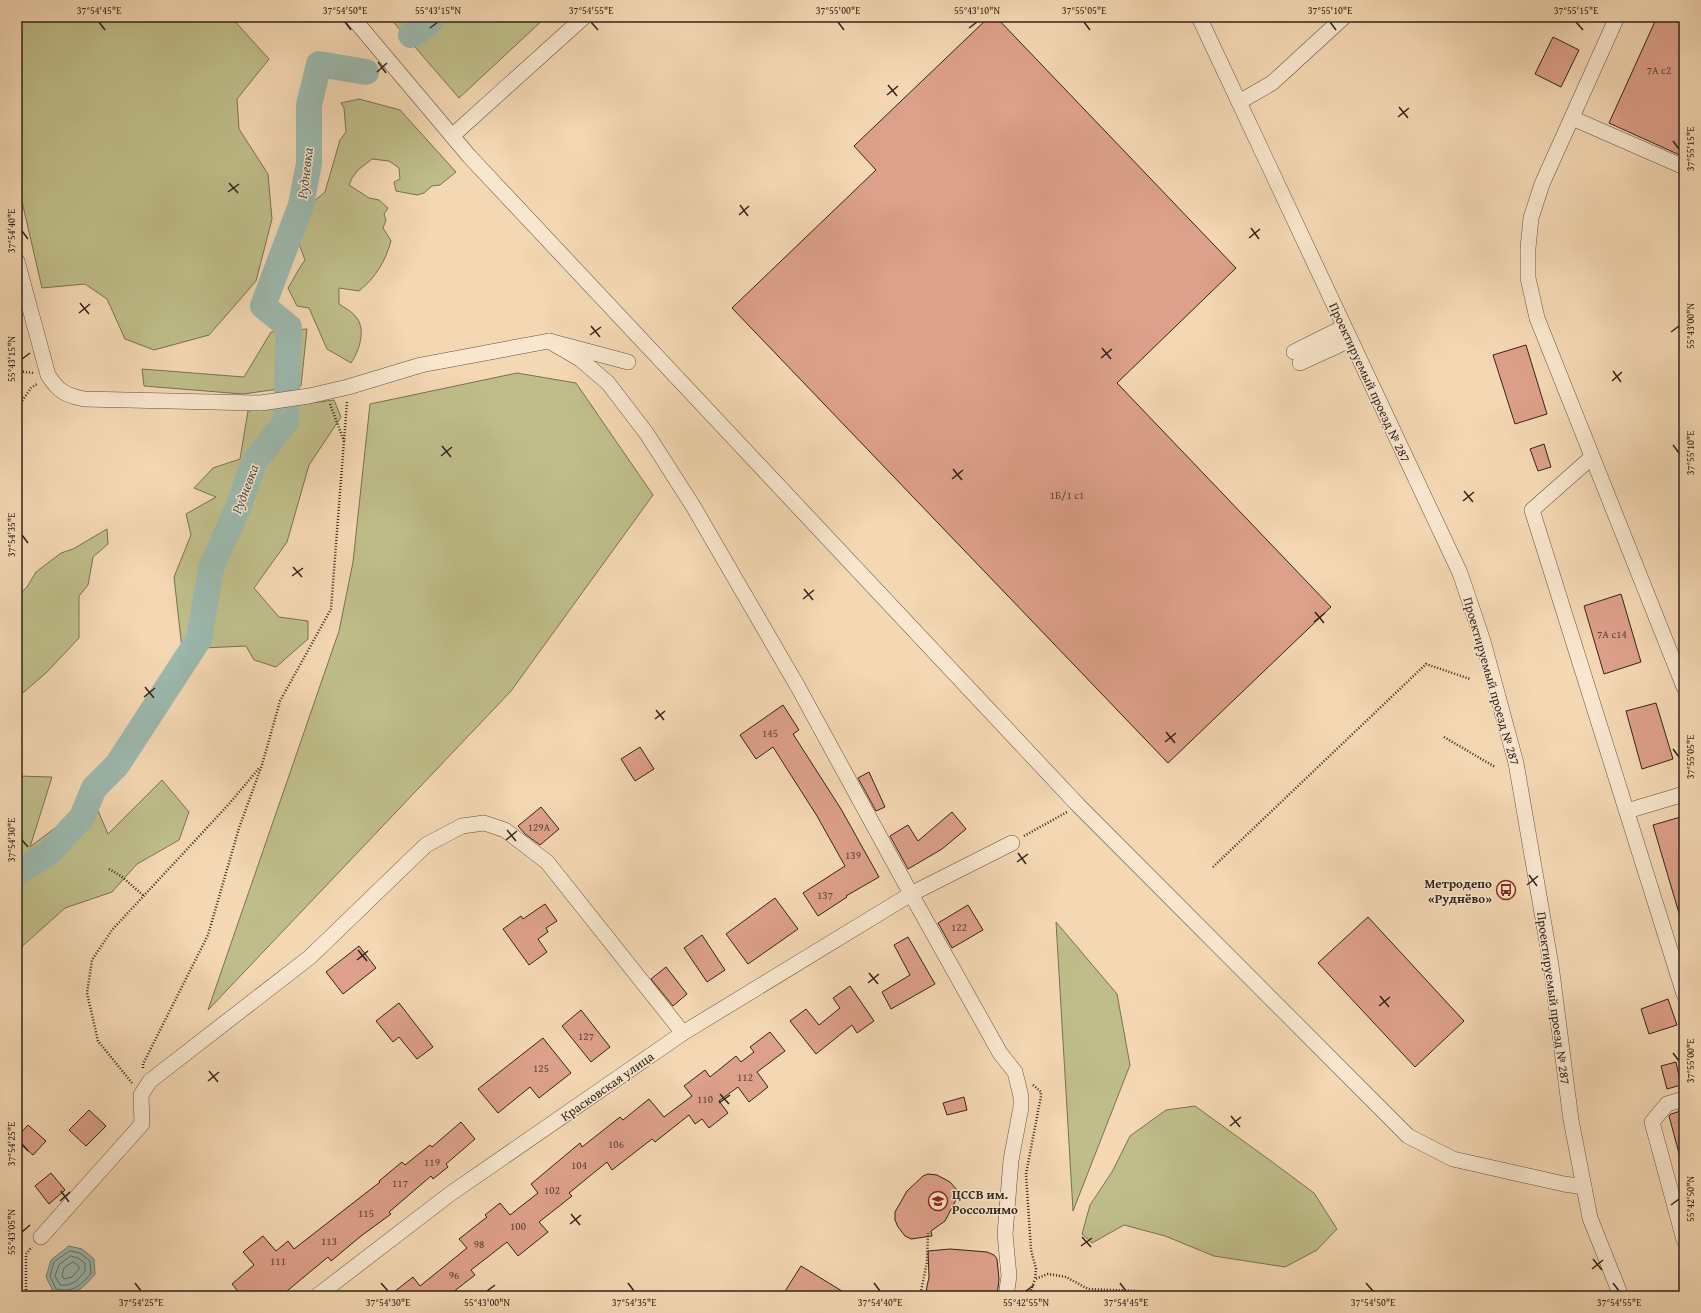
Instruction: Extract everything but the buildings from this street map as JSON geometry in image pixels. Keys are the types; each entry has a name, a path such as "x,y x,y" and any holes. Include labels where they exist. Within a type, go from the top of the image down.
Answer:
{"street":[{"path":"352,17 474,162 1078,805 1408,1136 1453,1159 1564,1184 1584,1187"},
{"path":"452,136 584,17"},
{"name":"Проектируемый проезд № 287","path":"1199,17 1460,573 1483,641 1516,763 1550,965 1571,1120 1590,1218 1621,1296"},
{"path":"1239,102 1272,83 1344,17"},
{"path":"1617,17 1542,184 1531,218 1528,248 1528,278 1537,318 1684,687"},
{"path":"1572,118 1684,167"},
{"path":"17,261 48,375 55,387 66,395 84,399 261,402 326,393 421,365 549,341 628,362"},
{"path":"1297,358 1347,334"},
{"path":"549,341 580,359 608,383 647,434 693,506 798,687 1000,1053 1015,1072 1021,1107 1010,1160 1005,1234 1009,1276 1006,1296"},
{"path":"1592,457 1532,510 1684,994"},
{"path":"1627,811 1684,794"},
{"path":"40,1237 142,1124 141,1095 150,1081 310,957 426,845 462,826 484,823 505,830 547,862 683,1033"},
{"name":"Красковская улица","path":"317,1296 450,1194 683,1033 911,894 1012,843"},
{"path":"1684,1099 1667,1104 1652,1122 1684,1240"}],"path":[{"path":"17,408 31,388 48,375"},
{"path":"142,1072 143,1064 208,935 239,828 262,765 280,701 331,609 348,387"},
{"path":"326,393 344,442"},
{"path":"1213,867 1426,664 1470,678"},
{"path":"1444,737 1495,767"},
{"path":"141,1095 98,1041 86,993 92,960 112,930 229,804 262,765"},
{"path":"1012,843 1068,811"},
{"path":"109,869 121,876 144,896"},
{"path":"1015,1072 1041,1092 1026,1174 1031,1250 1036,1269 1035,1279 1029,1296"},
{"path":"920,1296 927,1262 928,1233"},
{"path":"26,1296 26,1254 40,1237"},
{"path":"1035,1279 1048,1274 1066,1277 1088,1289 1139,1291 1184,1296"}],"shaded area":[{"path":"17,17 231,17 269,59 237,99 239,129 268,174 272,219 256,281 209,335 154,350 125,339 107,299 85,284 42,288 17,180"},
{"path":"389,17 546,17 459,98"},
{"path":"359,99 400,110 456,172 440,185 432,186 424,193 417,195 396,191 394,182 400,179 399,168 389,161 372,159 358,170 352,178 349,185 369,198 379,200 388,208 384,214 386,220 383,228 391,241 386,256 379,269 365,286 359,291 339,288 339,304 349,310 357,318 361,329 359,347 351,363 327,349 309,308 297,306 288,288 305,260 298,241 304,232 308,214 313,202 325,192 340,140 346,132 344,108 341,103"},
{"path":"307,329 301,386 243,394 144,386 142,369 244,377 271,332"},
{"path":"517,373 576,383 653,495 511,691 208,1010 339,631 353,562 370,404"},
{"path":"334,400 341,417 309,465 287,542 254,588 279,617 308,621 308,639 276,667 254,660 246,646 182,649 174,577 191,535 186,514 216,497 194,488 213,468 240,459 248,411"},
{"path":"107,529 108,544 93,557 88,585 79,596 79,638 47,672 17,698 17,597 27,587 36,572 61,553 73,549"},
{"path":"17,776 52,777 30,847 93,799 108,834 162,780 189,812 179,840 137,864 112,892 65,908 17,951"},
{"path":"1056,922 1117,994 1130,1065 1073,1211"},
{"path":"1195,1106 1314,1193 1337,1229 1317,1250 1285,1267 1214,1256 1165,1236 1124,1225 1092,1243 1082,1234 1090,1205 1112,1172 1130,1136 1166,1110"}],"water":[{"path":"69,1246 82,1249 94,1259 95,1274 78,1291 68,1294 54,1293 46,1277 51,1260"}],"waterway":[{"name":"Рудневка","path":"411,35 428,24 433,17"},
{"name":"Рудневка","path":"17,872 48,854 82,817 94,788 117,765 199,639 211,568 238,508 254,462 286,421 289,327 263,306 301,205 309,163 309,105 319,64 366,72"}],"place":[{"name":"Метродепо «Руднёво»","path":"1506,890"},
{"name":"ЦССВ им. Россолимо","path":"938,1201"}]}
